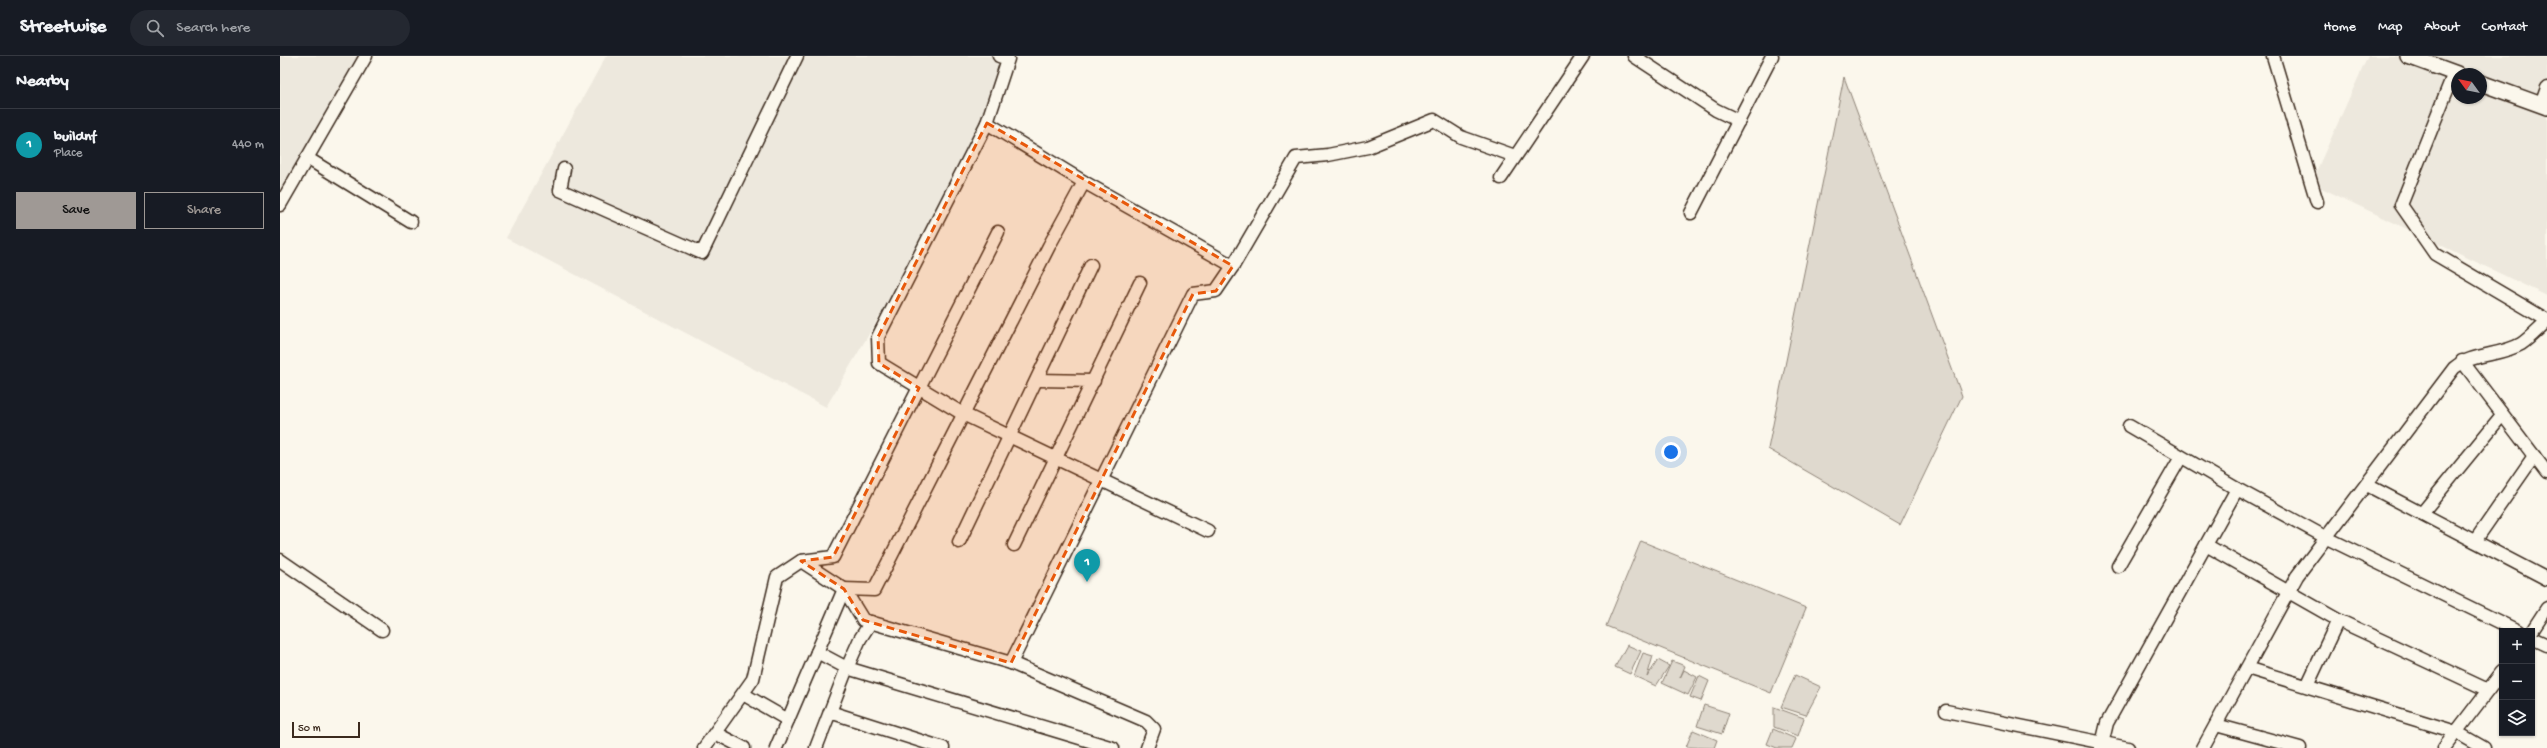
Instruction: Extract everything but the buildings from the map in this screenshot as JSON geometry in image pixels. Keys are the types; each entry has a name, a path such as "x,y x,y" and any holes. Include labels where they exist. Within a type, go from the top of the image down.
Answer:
{"main road":[{"path":"2408,56 2451,71"},
{"path":"2487,85 2544,106"}],"street":[{"path":"280,205 366,56"},
{"path":"564,169 560,190 702,253 797,56"},
{"path":"1501,178 1583,56"},
{"path":"2273,56 2318,202"},
{"path":"1006,57 987,123 878,337 879,363 963,414 1208,531"},
{"path":"1691,213 1739,121 1769,57"},
{"path":"1640,58 1716,110 1739,121"},
{"path":"2204,748 2296,576 2367,485 2454,368 2462,361 2496,354 2520,344 2547,320 2435,254 2401,205 2451,85"},
{"path":"2544,106 2547,88"},
{"path":"1011,663 1193,294 1216,291 1233,266 1296,158 1328,155 1368,147 1434,120 1461,137 1515,156"},
{"path":"987,123 1084,182 1233,266"},
{"path":"307,158 411,222"},
{"path":"844,589 874,590 1049,246 1084,182"},
{"path":"704,748 754,680 776,577 801,561 833,557 998,232"},
{"path":"959,542 1091,265"},
{"path":"1014,546 1140,283"},
{"path":"2462,361 2547,473"},
{"path":"1037,380 1094,381"},
{"path":"2422,513 2502,415"},
{"path":"2130,426 2237,490 2326,538 2512,628"},
{"path":"2476,542 2534,456"},
{"path":"2118,566 2182,457"},
{"path":"2367,485 2547,579"},
{"path":"2101,745 2107,723 2237,490"},
{"path":"2206,545 2287,594 2338,620 2488,690"},
{"path":"280,560 382,630"},
{"path":"801,561 844,589 863,620 1011,663 1146,721 1154,729 1147,748"},
{"path":"776,748 844,589"},
{"path":"2534,628 2547,608"},
{"path":"2307,686 2338,620"},
{"path":"816,748 847,668 860,639 871,622"},
{"path":"2535,639 2547,645"},
{"path":"817,652 847,668 1113,748"},
{"path":"2247,668 2456,732 2484,748"},
{"path":"2444,748 2499,676"},
{"path":"743,694 788,720"},
{"path":"1946,711 2101,745 2128,748"},
{"path":"830,712 943,748"},
{"path":"2216,725 2300,748"},
{"path":"715,733 744,748"}],"highlighted area":[{"path":"987,123 1233,266 1216,291 1193,294 1011,663 863,620 844,589 801,561 833,557 919,388 879,363 878,337"}],"shaded area":[{"path":"280,56 366,56 280,205"},
{"path":"606,56 1009,56 958,183 826,407 506,238"},
{"path":"2368,56 2547,56 2547,296 2311,183"},
{"path":"1844,77 1962,396 1900,525 1768,449"},
{"path":"1641,541 1806,608 1771,693 1606,626"},
{"path":"1627,645 1641,651 1630,674 1615,667"},
{"path":"1643,653 1653,656 1647,677 1658,660 1669,666 1656,686 1634,676"},
{"path":"1672,661 1685,666 1680,678 1684,670 1697,677 1688,695 1662,683"},
{"path":"1795,675 1821,687 1806,715 1781,707"},
{"path":"1699,676 1709,681 1701,701 1690,697"},
{"path":"1704,705 1729,713 1722,734 1697,726"},
{"path":"1774,707 1804,718 1798,736 1774,727"},
{"path":"1773,729 1796,739 1792,748 1777,748 1767,744"},
{"path":"1693,730 1717,740 1714,748 1686,747"}],"place":[{"name":"buildnf","path":"1087,582"}]}
